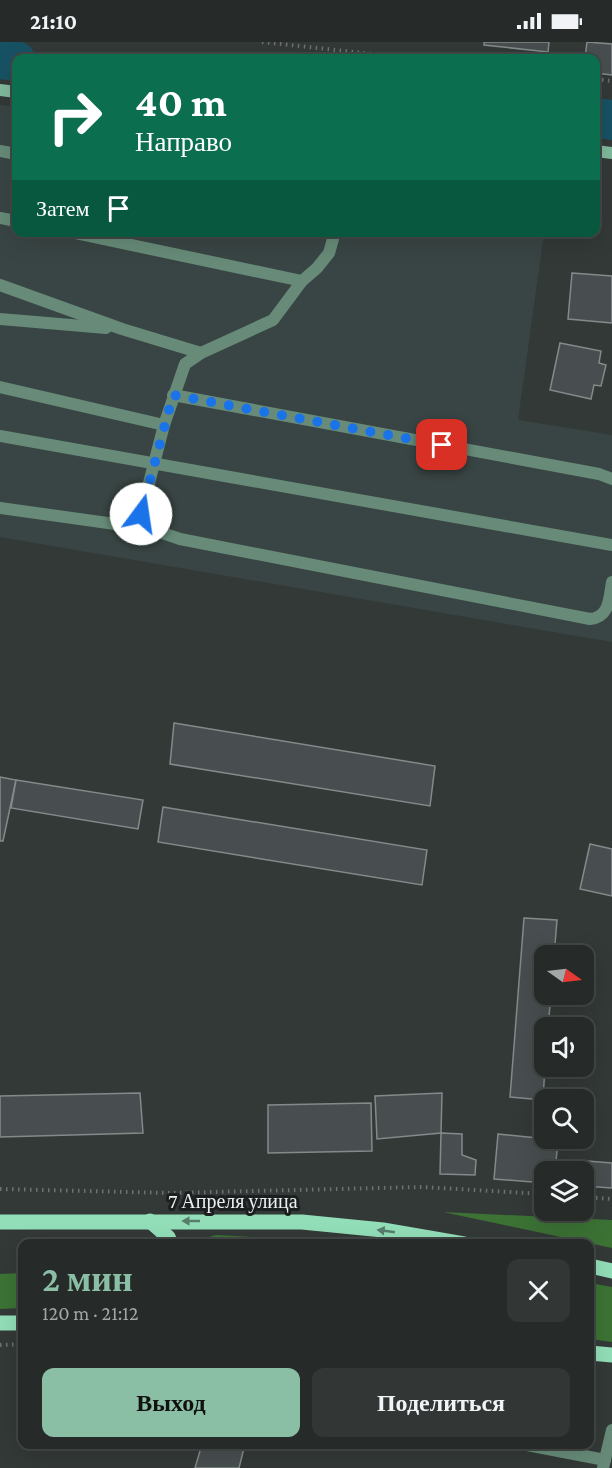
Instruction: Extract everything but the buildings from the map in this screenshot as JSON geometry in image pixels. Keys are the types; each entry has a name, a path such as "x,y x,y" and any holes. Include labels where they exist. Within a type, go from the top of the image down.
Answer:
{"main road":[{"path":"150,1221 168,1239"},
{"name":"7 Апреля улица","path":"0,1222 302,1221 384,1230 435,1239"},
{"path":"594,1267 612,1271"},
{"path":"0,1323 18,1323"},
{"path":"594,1353 612,1355"}],"street":[{"path":"94,237 302,281"},
{"path":"150,529 141,514 164,425 185,364 201,353 273,320 302,281 329,253 333,237"},
{"path":"0,285 122,329 201,353"},
{"path":"0,319 122,329"},
{"path":"0,387 164,425"},
{"path":"173,395 599,474 612,479"},
{"path":"0,436 612,545"},
{"path":"0,508 150,529 180,539 590,619 597,618 608,608 612,582"},
{"path":"542,1449 604,1464 612,1430"}],"path":[{"path":"262,42 373,54"},
{"path":"0,1189 170,1193 422,1186 534,1193"},
{"path":"594,1198 612,1199"},
{"path":"0,1345 18,1344"}],"shaded area":[{"path":"0,105 12,106 12,237 543,237 518,420 612,435 612,642 0,537"}],"green space":[{"path":"443,1212 534,1216 534,1221 612,1220 612,1248 594,1244 594,1239 570,1239"},
{"path":"216,1235 285,1239 202,1239"},
{"path":"18,1273 18,1308 0,1309 0,1274"},
{"path":"594,1284 612,1287 612,1342 594,1340"}],"waterway":[{"path":"0,59 12,60"},
{"path":"600,118 612,120"}],"route":[{"path":"141,514 173,395 442,445"}]}
